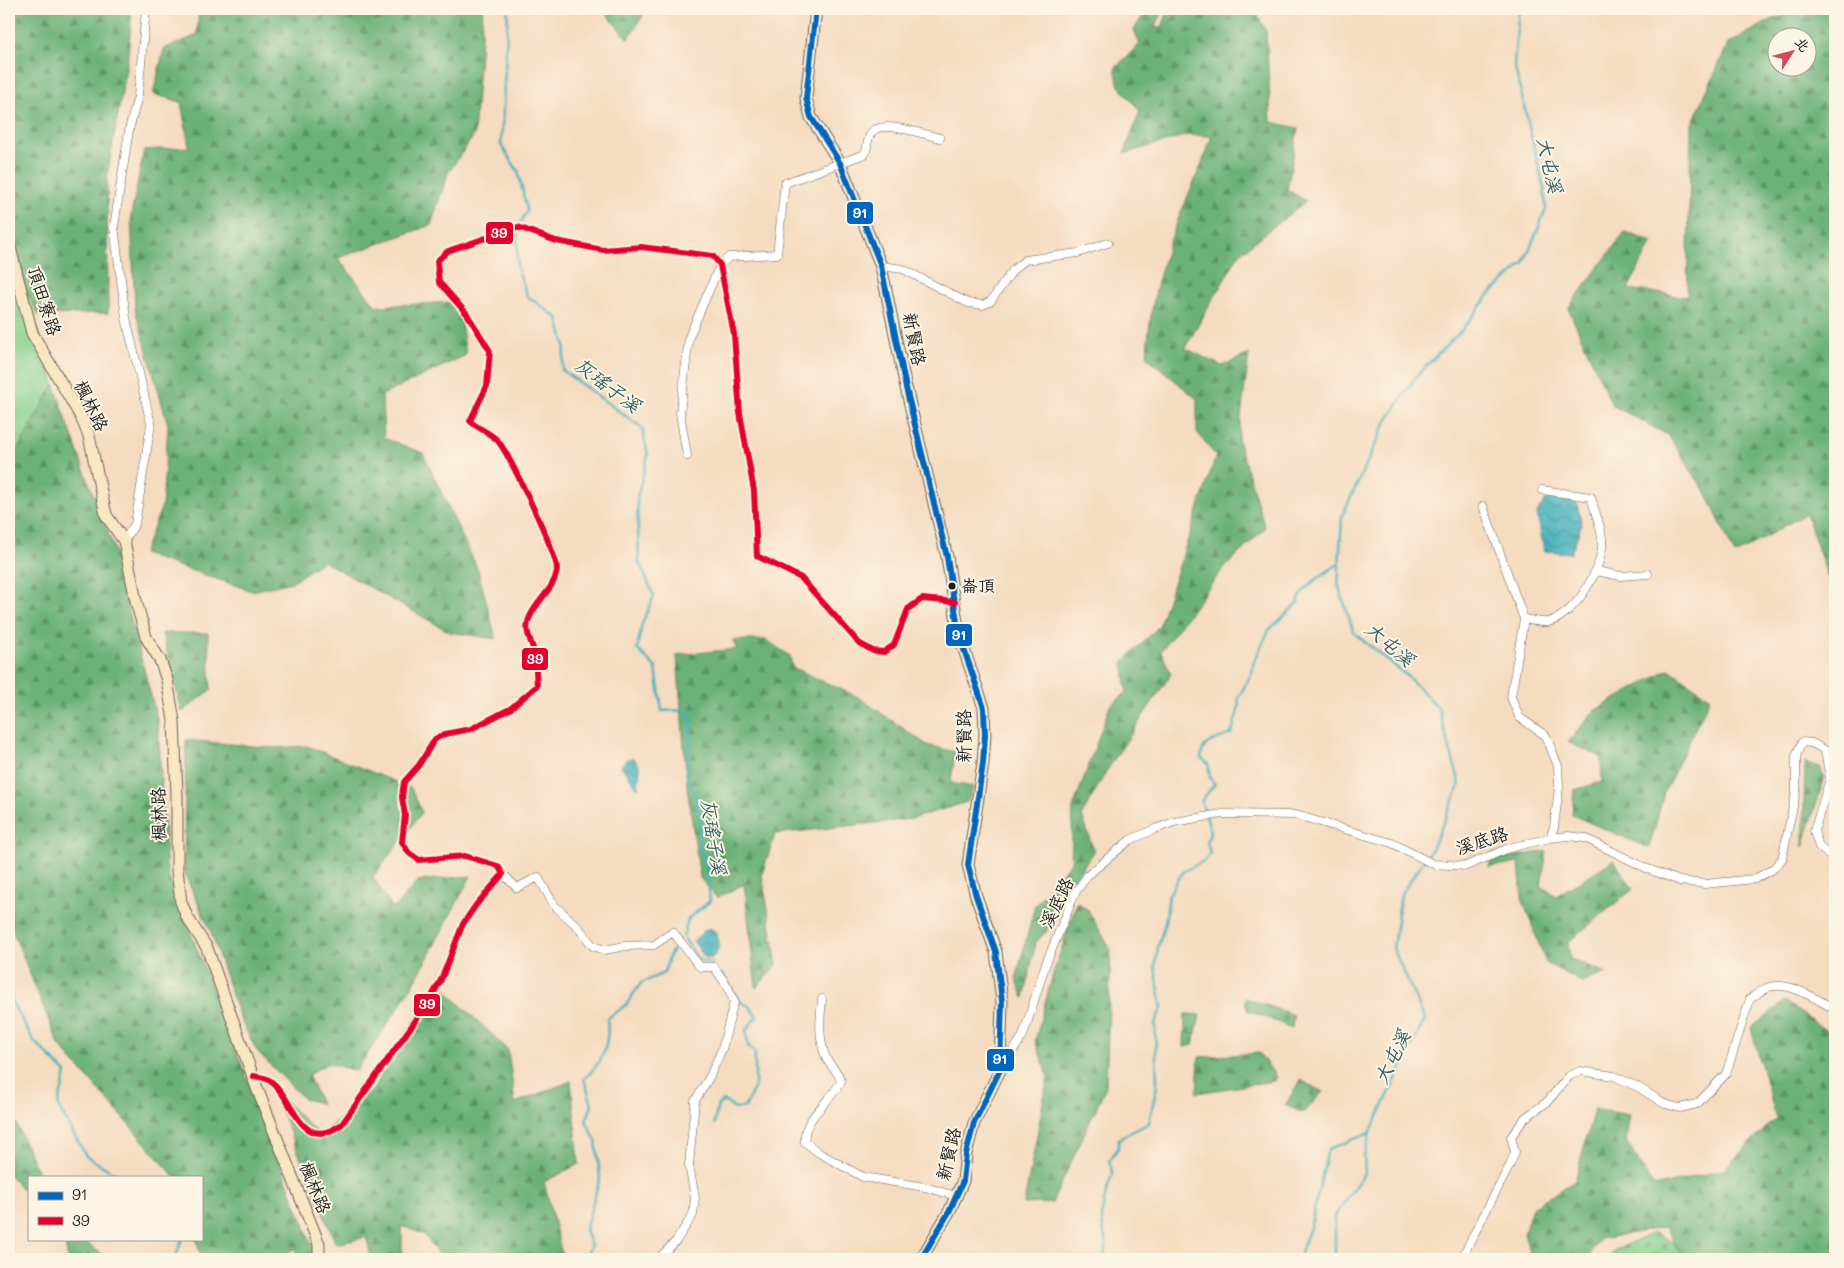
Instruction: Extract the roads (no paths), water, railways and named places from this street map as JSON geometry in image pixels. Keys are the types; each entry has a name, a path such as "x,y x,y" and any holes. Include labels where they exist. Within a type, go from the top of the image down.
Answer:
{"street":[{"path":"124,541 135,524 151,424 126,318 114,227 129,130 138,96 146,9"},
{"name":"新賢路","path":"816,9 806,98 811,117 840,163 882,266 906,388 932,490 955,602 959,634 984,708 983,762 968,865 976,896 996,952 1002,1002 1000,1070 974,1123 966,1154 963,1181 950,1212 921,1259"},
{"path":"686,456 680,413 689,337 720,265 729,257 777,254 785,183 865,154 870,134 879,127 888,126 940,138"},
{"path":"658,1259 676,1241 693,1215 695,1198 689,1165 694,1101 710,1076 722,1048 734,1002 728,986 714,967 700,967 673,932 654,945 625,946 605,950 592,946 577,926 554,905 538,877 516,888 498,866 464,856 419,860 409,853 402,842 405,815 402,797 404,782 419,765 435,740 445,734 471,729 510,709 537,686 534,652 527,632 528,622 557,570 554,553 514,466 497,440 479,430 470,422 487,386 490,351 467,314 439,282 438,260 448,251 518,227 556,241 603,250 641,247 713,256 720,265 734,334 740,413 754,491 757,556 801,578 859,643 873,651 884,652 894,645 908,609 922,599 955,602"},
{"path":"882,266 903,269 968,303 983,305 991,301 1013,270 1025,260 1078,253 1108,243"},
{"name":"頂田寮路","path":"9,244 32,333 51,367"},
{"name":"楓林路","path":"51,367 81,417 89,436 106,515 124,541 136,602 146,637 160,660 172,700 177,795 177,870 181,902 187,917 207,948 253,1076 319,1244 319,1259"},
{"path":"1524,619 1547,622 1563,614 1582,594 1597,571 1602,540 1591,497 1542,490"},
{"path":"1483,506 1524,619 1511,697 1519,717 1546,736 1558,766 1559,787 1554,827 1550,838"},
{"path":"1597,571 1620,576 1648,574"},
{"name":"溪底路","path":"1000,1070 1023,1036 1045,966 1075,893 1088,876 1130,840 1174,822 1211,815 1296,815 1392,843 1432,864 1466,866 1509,848 1550,838 1585,838 1648,869 1680,881 1705,884 1755,879 1773,869 1782,859 1796,792 1796,756 1802,742 1812,743 1825,750 1830,779 1814,831 1819,847 1835,859"},
{"path":"253,1076 268,1079 281,1092 305,1129 325,1132 342,1124 428,1003 441,980 463,924 476,905 504,874"},
{"path":"1461,1259 1510,1165 1515,1152 1511,1137 1525,1118 1547,1102 1569,1076 1580,1071 1614,1076 1638,1087 1665,1104 1680,1108 1697,1104 1726,1074 1750,999 1761,991 1773,986 1794,988 1835,1009"},
{"path":"822,999 819,1036 827,1059 838,1073 841,1081 837,1089 808,1125 804,1133 805,1142 820,1154 863,1176 925,1186 956,1196"}],"water":[{"path":"1548,496 1576,501 1582,524 1571,553 1544,551 1537,513"},
{"path":"634,758 640,768 638,788 621,766 626,760"},
{"path":"708,928 714,930 718,938 719,948 712,958 706,959 693,941"}],"waterway":[{"name":"灰瑤子溪","path":"508,9 501,145 518,171 527,211 519,225"},
{"name":"大屯溪","path":"1298,1259 1310,1228 1328,1149 1370,1133 1425,1019 1393,948 1401,894 1432,849 1460,784 1438,707 1406,675 1354,633 1338,584 1342,516 1385,424 1417,375 1462,330 1489,295 1524,263 1546,209 1544,188 1514,64 1519,9"},
{"name":"灰瑤子溪","path":"518,234 517,266 527,296 558,318 565,346 562,370 642,428 648,455 637,498 639,562 654,596 642,624 637,649 656,668 662,711 685,710 692,718 686,772 700,812 700,847 707,871 710,901 688,919 683,937"},
{"path":"1105,1259 1106,1243 1102,1215 1107,1189 1113,1174 1109,1161 1118,1148 1118,1140 1149,1123 1157,1085 1155,1023 1162,1008 1155,968 1169,895 1184,871 1204,861 1210,854 1207,841 1210,834 1209,825 1201,801 1215,784 1210,778 1208,764 1201,758 1202,752 1208,743 1232,733 1239,706 1238,698 1252,673 1253,664 1269,630 1298,603 1303,591 1308,586 1338,564"},
{"path":"683,937 699,960 713,964"},
{"name":"灰瑤子溪","path":"587,1259 585,1255 591,1246 585,1230 600,1178 596,1141 586,1121 592,1105 584,1079 591,1073 604,1052 608,1028 607,1019 626,1005 641,983 664,973 670,954 675,947"},
{"path":"9,971 12,1003 34,1041 66,1073 58,1106 86,1156 119,1176"},
{"path":"714,1124 718,1105 724,1101 735,1109 745,1107 755,1086 755,1053 748,1046 746,1030 757,1016 749,1006 739,1001 723,974"},
{"path":"1335,1259 1335,1216 1365,1172 1364,1156 1370,1133"},
{"path":"175,1259 182,1240"}],"place":[{"name":"崙頂","path":"952,586"}]}
